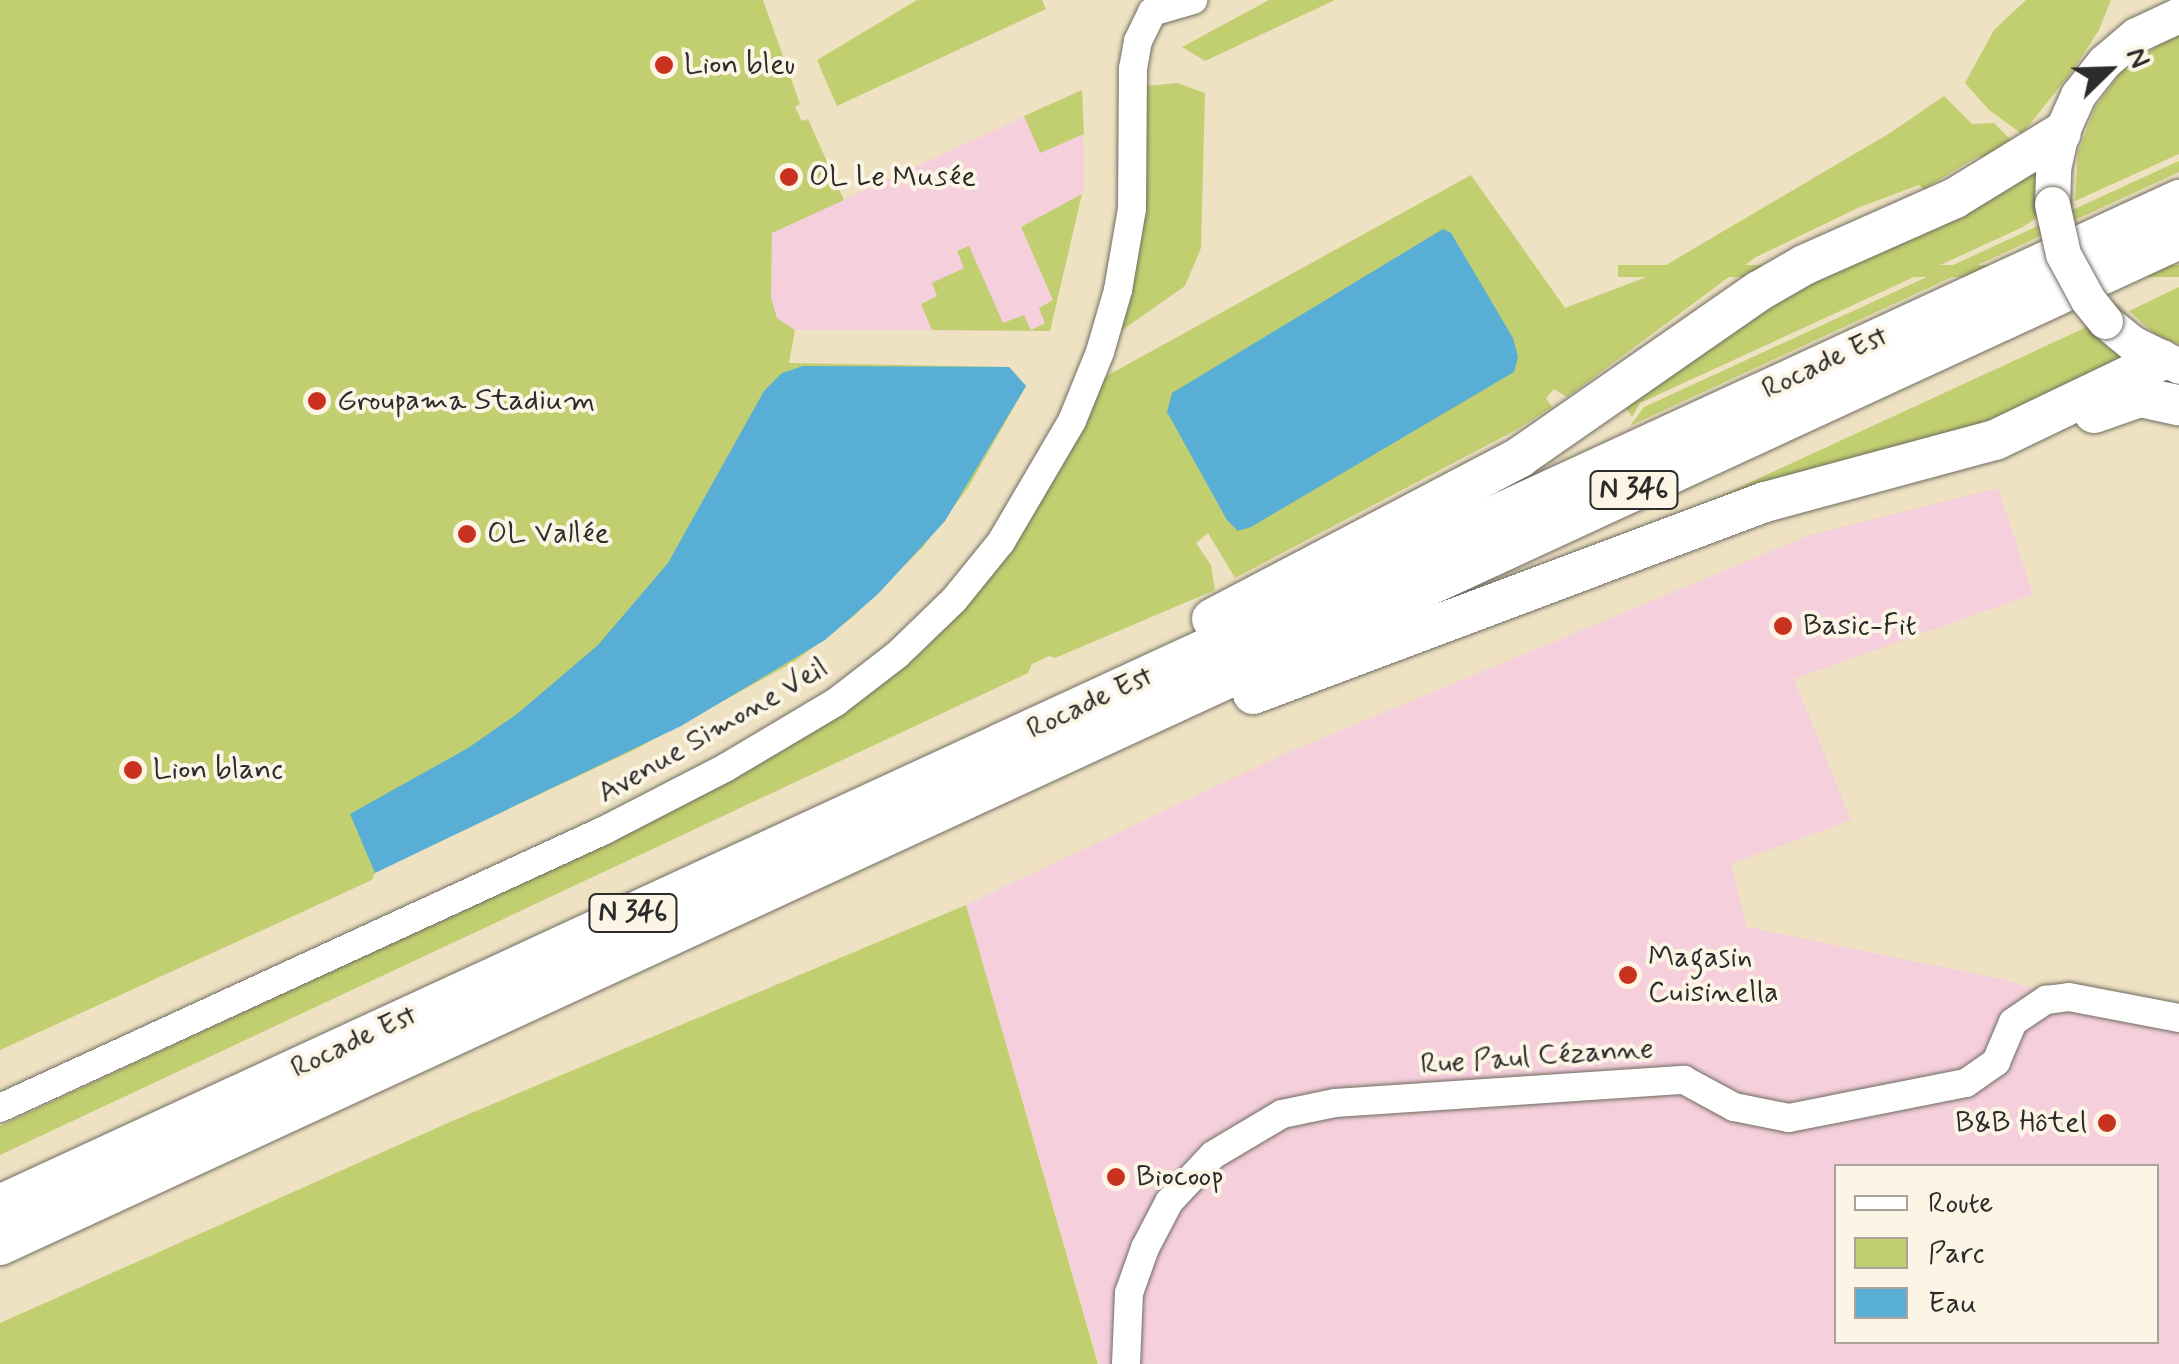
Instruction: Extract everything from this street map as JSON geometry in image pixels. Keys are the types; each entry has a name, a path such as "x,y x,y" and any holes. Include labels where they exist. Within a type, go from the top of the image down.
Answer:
{"highway":[{"path":"1133,682 1156,648 1520,457 1759,291 1804,265 1972,188 2061,133"},
{"name":"Rocade Est","path":"0,1206 2179,200"},
{"name":"Rocade Est","path":"0,1245 2179,239"},
{"path":"1089,742 1129,746 1278,684 1765,502 1995,440 2043,435 2140,397 2175,373"}],"main road":[{"path":"2175,373 2105,320 2081,290 2063,254 2052,204 2061,133 2078,95 2104,62 2136,35 2176,11"}],"street":[{"path":"1148,6 1193,0"},
{"name":"Avenue Simone Veil","path":"0,1108 604,830 725,768 836,702 898,654 954,600 1000,542 1072,422 1100,352 1118,290 1132,210 1133,69 1148,6"},
{"name":"Rue Paul Cézanne","path":"1126,1364 1129,1293 1145,1248 1169,1202 1214,1155 1282,1114 1335,1104 1684,1080 1734,1106 1789,1118 1966,1083 1996,1062 2013,1022 2025,1010 2046,1000 2069,997 2179,1018"}],"shaded area":[{"path":"1082,90 1084,185 1050,331 795,330 777,318 771,298 772,233"},
{"path":"1998,488 2033,594 1794,679 1851,820 1731,864 1747,927 2005,980 2179,1031 2179,1364 1099,1364 966,905 1282,755 1810,535"}],"green space":[{"name":"OL Vallée","path":"0,0 763,0 800,104 795,107 802,121 808,119 844,200 772,233 771,298 777,318 795,330 789,363 1009,367 1026,386 968,488 923,547 854,616 794,662 636,749 375,872 372,880 0,1050"},
{"path":"917,0 1042,0 1046,9 837,106 817,60"},
{"path":"1269,0 1335,0 1205,61 1182,47"},
{"path":"2026,0 2111,0 2099,30 2073,70 2022,134 1989,110 1965,83 1994,30"},
{"path":"2179,32 2179,154 2075,201 2078,153 2095,108 2123,69"},
{"path":"1177,83 1205,93 1201,248 1185,286 1118,333 1132,283 1146,194 1147,86"},
{"path":"1082,90 1084,134 1040,153 1024,116"},
{"path":"1944,96 1972,124 1994,123 2017,146 1997,156 1977,157 1924,189 1919,185 1860,207 1756,257 1567,397 1554,389 1546,398 1552,407 1516,430 1235,578 1208,533 1196,543 1211,565 1215,590 1055,658 1049,656 1032,664 1028,673 0,1155 0,1126 651,822 843,712 923,651 1013,546 1070,453 1101,379 1471,175 1565,308 1644,278 1890,133"},
{"path":"2179,161 2179,172 1630,426 1644,407"},
{"path":"2036,170 2036,218 2023,227 1640,403 1632,417 1624,405 1717,330"},
{"path":"1082,194 1050,331 932,330 921,304 937,296 932,283 964,268 957,251 969,246 1003,323 1024,315 1031,330 1045,323 1039,308 1053,300 1021,227"},
{"path":"1618,265 2179,265 2179,277 1618,277"},
{"path":"2179,287 2179,344 2157,336 2129,311"},
{"path":"2087,327 2122,359 2006,418 1640,533"},
{"path":"966,905 1098,1364 0,1364 0,1323 450,1122"}],"water":[{"path":"1443,229 1451,233 1513,338 1518,357 1514,372 1251,527 1238,531 1227,520 1167,412 1172,393"},
{"path":"803,366 1009,367 1026,386 945,521 878,594 825,640 681,726 375,873 350,814 468,748 517,714 598,645 668,563 764,391 782,373"}],"place":[{"name":"Lion bleu","path":"664,65"},
{"name":"OL Le Musée","path":"789,177"},
{"name":"Groupama Stadium","path":"317,401"},
{"name":"OL Vallée","path":"467,534"},
{"name":"Basic-Fit","path":"1783,626"},
{"name":"Lion blanc","path":"133,770"},
{"name":"Magasin Cuisinella","path":"1628,975"},
{"name":"B&B Hôtel","path":"2107,1123"},
{"name":"Biocoop","path":"1116,1177"}]}
